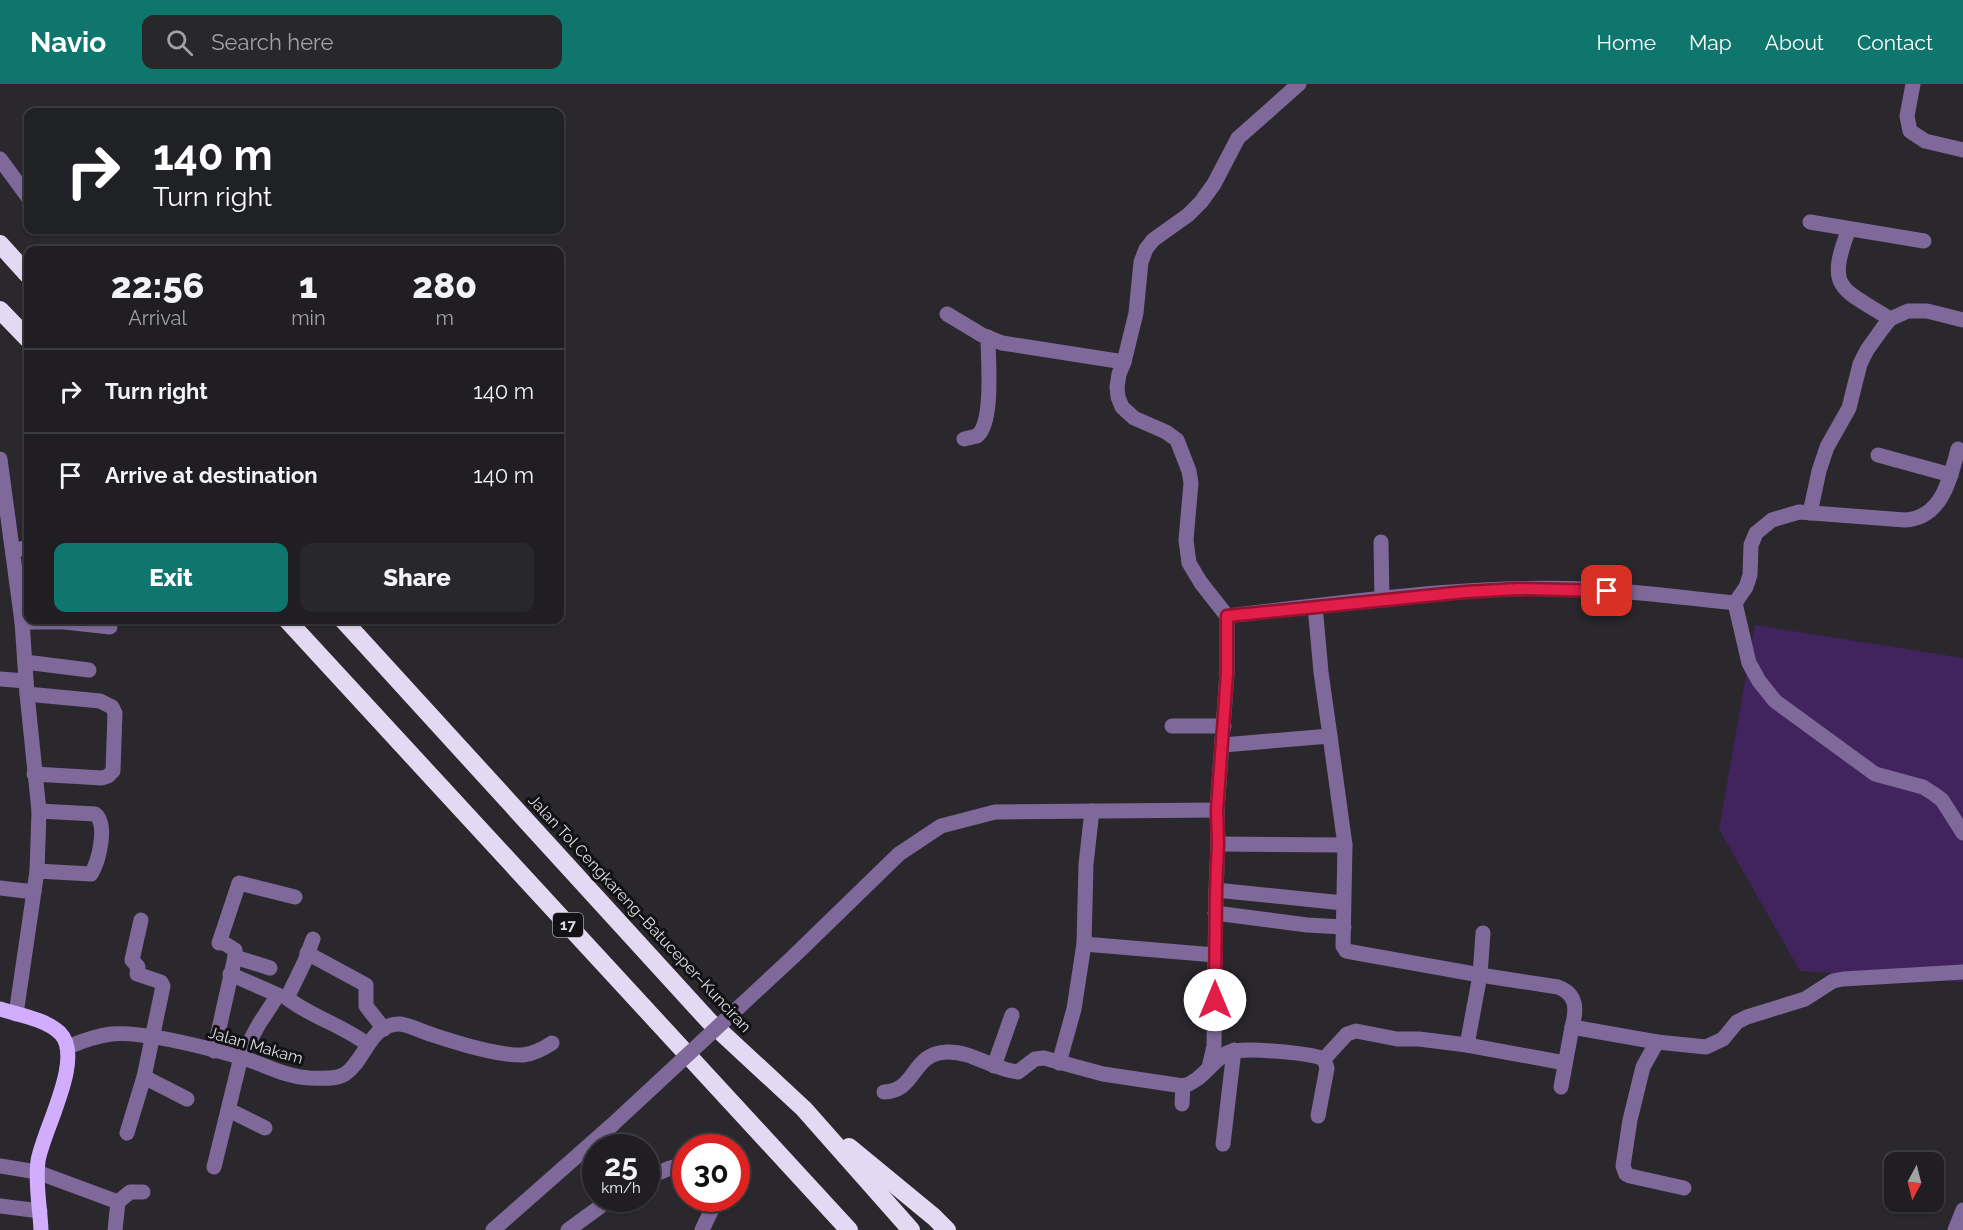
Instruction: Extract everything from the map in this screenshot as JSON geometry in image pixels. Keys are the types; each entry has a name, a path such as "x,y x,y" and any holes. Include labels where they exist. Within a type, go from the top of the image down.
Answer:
{"highway":[{"path":"0,244 24,271"},
{"path":"0,310 24,335"},
{"name":"17","path":"291,624 849,1230"},
{"name":"Jalan Tol Cengkareng–Batuceper–Kunciran","path":"347,624 709,1021 804,1109 911,1230"},
{"path":"804,1109 934,1216 947,1230"},
{"path":"810,1188 840,1230"}],"main road":[{"path":"0,1009 50,1027 60,1034 68,1047 66,1072 43,1142 37,1172 41,1230"}],"street":[{"path":"1209,1068 1215,1046 1217,810 1224,726 1227,616 1201,583 1189,563 1186,540 1190,471 1177,440 1166,432 1134,418 1122,407 1117,387 1136,313 1141,262 1146,249 1201,202 1214,184 1238,138 1299,84"},
{"path":"1913,84 1907,116 1910,130 1924,141 1963,150"},
{"path":"0,159 24,192"},
{"path":"1810,222 1924,241"},
{"path":"1849,229 1839,257 1837,269 1840,282 1843,288 1859,301 1890,319"},
{"path":"1810,513 1819,471 1834,433 1849,408 1860,364 1867,350 1890,319 1908,311 1928,311 1963,320"},
{"path":"947,314 1002,343 1124,362"},
{"path":"964,439 977,436 984,426 987,402 988,337"},
{"path":"1958,449 1951,475 1938,504 1931,511 1914,519 1799,512 1772,520 1756,533 1751,545 1750,575 1746,587 1735,603 1749,663 1775,701 1875,774 1916,784 1934,794 1942,800 1963,833"},
{"path":"1878,455 1951,475"},
{"path":"0,459 22,622 26,687 39,811 37,871 16,1014"},
{"path":"1381,542 1382,600"},
{"path":"13,551 24,548"},
{"path":"1227,616 1476,591 1586,589 1735,603"},
{"path":"1315,606 1321,672 1345,845 1343,946 1346,951 1352,953 1558,987 1567,991 1573,998 1576,1008 1561,1087"},
{"path":"88,624 110,627"},
{"path":"25,662 89,670"},
{"path":"0,679 26,687 100,701 112,707 115,713 113,771 108,776 102,778 34,774"},
{"path":"1172,726 1224,726"},
{"path":"1223,745 1330,736"},
{"path":"493,1230 611,1126 794,956 899,854 941,826 995,812 1217,810"},
{"path":"37,871 91,874 102,839 99,819 95,814 39,811"},
{"path":"1059,1063 1074,1009 1084,944 1086,864 1092,811"},
{"path":"1218,844 1345,845"},
{"path":"214,1051 235,957 235,950 219,943 239,883 295,897"},
{"path":"0,888 34,892"},
{"path":"1216,890 1343,903"},
{"path":"1215,913 1307,925 1344,927"},
{"path":"127,1133 154,1038 163,986 161,982 137,974 138,967 132,960 141,920"},
{"path":"1467,1045 1480,975 1483,933"},
{"path":"1084,944 1215,955"},
{"path":"367,1044 287,998 310,946 366,985 366,1006 384,1029 394,1024 403,1024 446,1039 506,1054 525,1055 552,1044"},
{"path":"235,957 270,968"},
{"path":"1572,1027 1657,1042 1706,1047 1717,1044 1737,1022 1746,1017 1805,999 1823,986 1843,979 1963,972"},
{"path":"214,1167 241,1058 278,995 230,974"},
{"path":"994,1066 1012,1015"},
{"name":"Jalan Makam","path":"68,1047 89,1038 112,1034 136,1035 241,1058 281,1073 306,1078 328,1078 345,1074 352,1068 367,1044 384,1029"},
{"path":"1324,1059 1347,1034 1356,1031 1397,1039 1467,1045 1564,1063"},
{"path":"1657,1042 1643,1067 1630,1120 1623,1166 1626,1174 1630,1176 1684,1188"},
{"path":"1223,1144 1234,1050"},
{"path":"884,1092 895,1092 903,1087 922,1062 932,1055 947,1052 968,1056 1010,1071 1018,1072 1035,1059 1044,1058 1103,1074 1183,1086 1191,1084 1225,1054 1234,1050 1281,1052 1324,1059"},
{"path":"1318,1116 1327,1068 1324,1059"},
{"path":"144,1077 187,1099"},
{"path":"1182,1104 1183,1086"},
{"path":"229,1110 265,1128"},
{"path":"0,1166 37,1172 118,1202"},
{"path":"115,1230 118,1202 130,1192 142,1192"},
{"path":"0,1206 40,1211"},
{"path":"1956,1230 1963,1210"},
{"path":"568,1230 593,1212"},
{"path":"702,1230 711,1212"}],"shaded area":[{"path":"1755,625 1963,658 1963,982 1800,971 1719,829"}],"route":[{"path":"1215,1000 1217,810 1227,673 1227,616 1465,592 1519,589 1607,591"}]}
